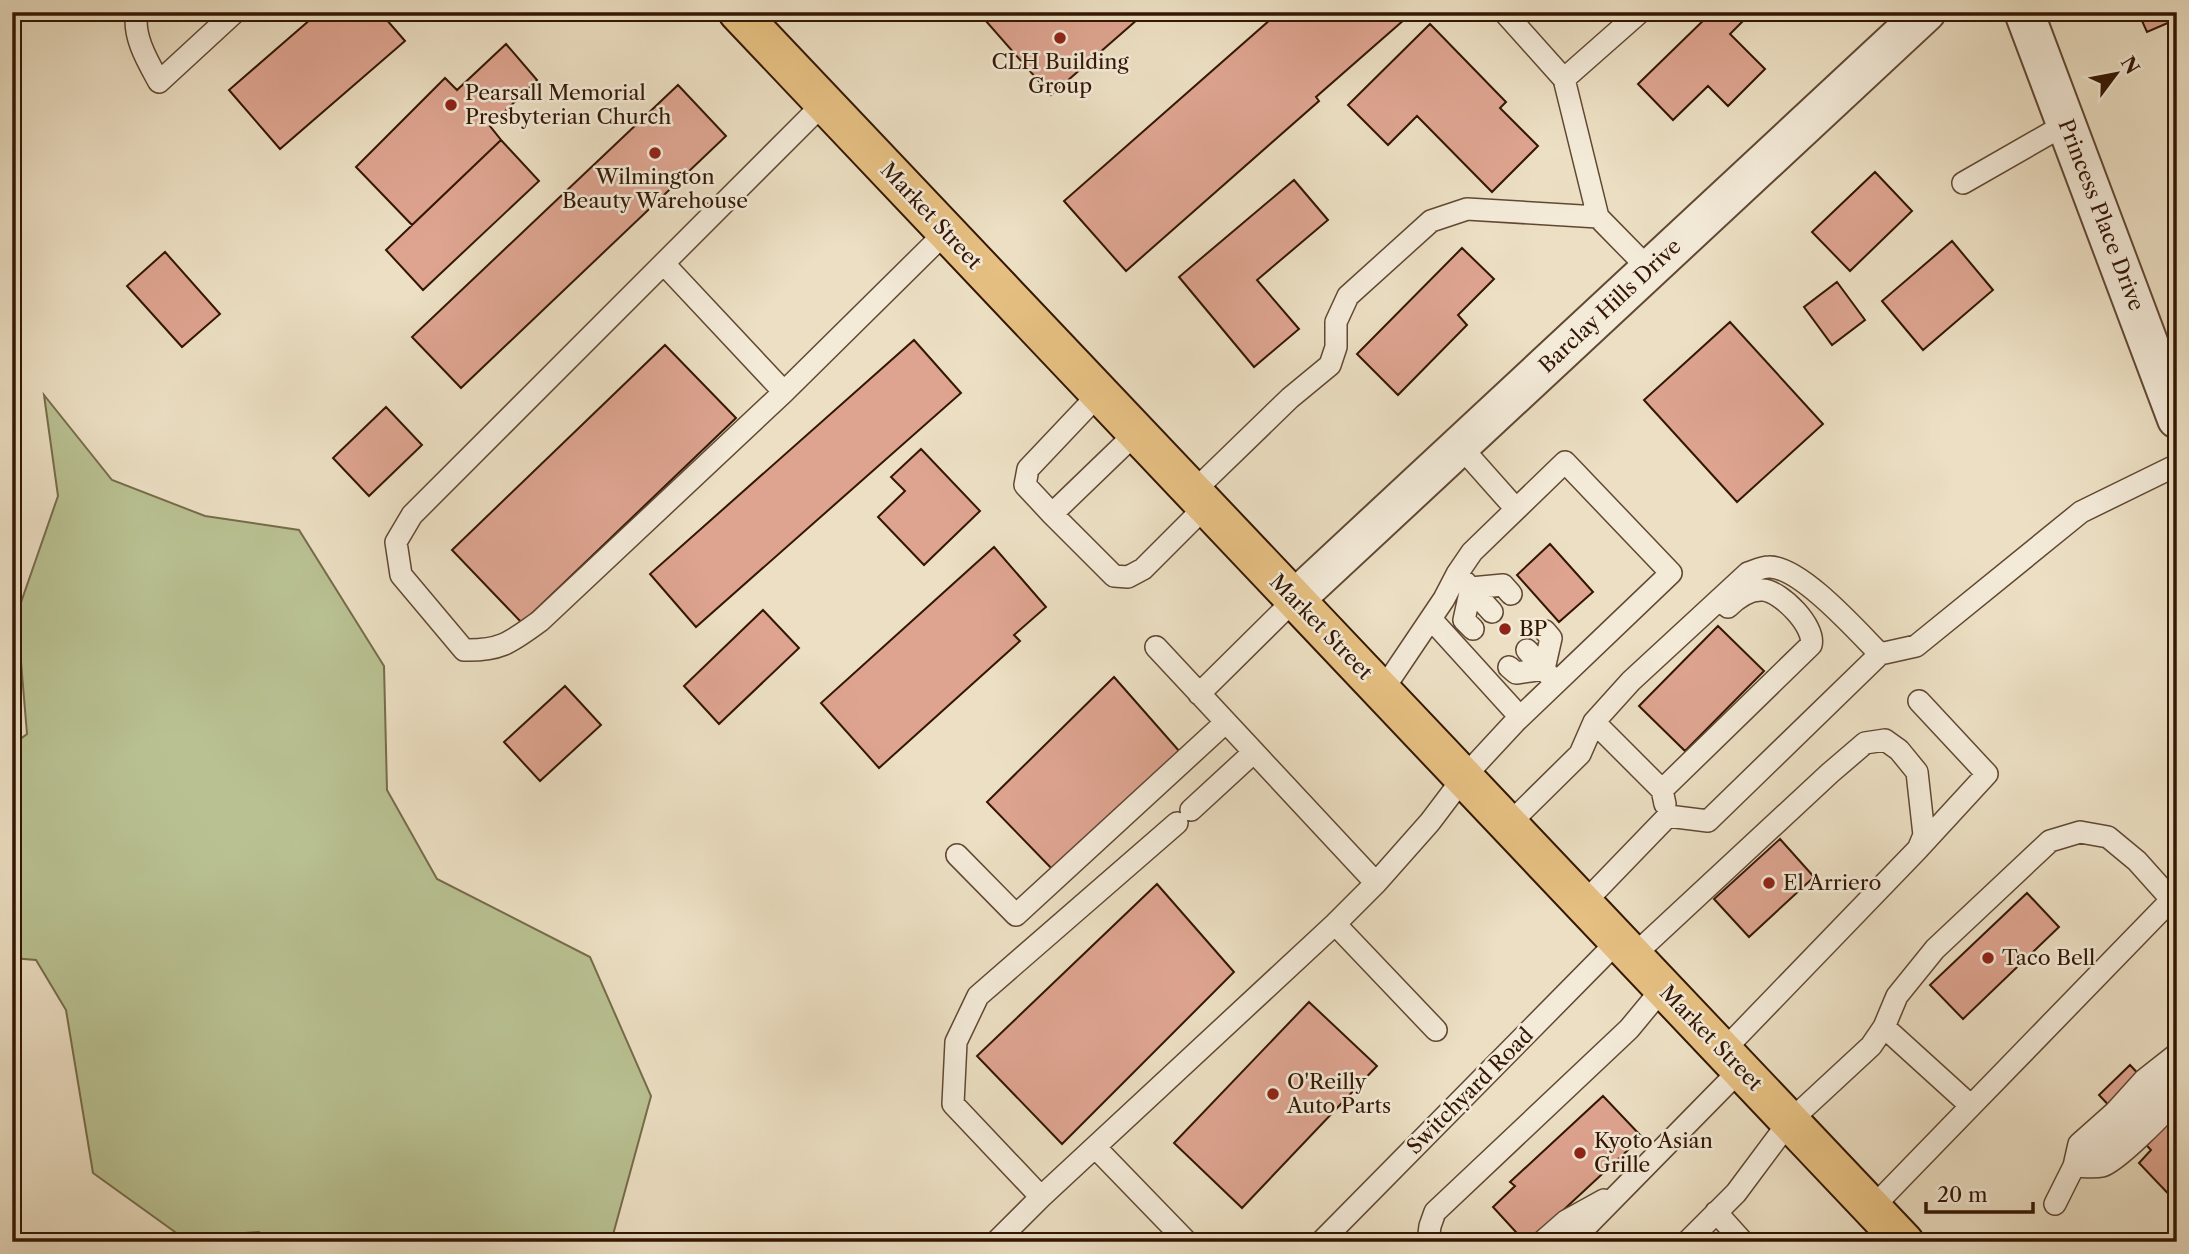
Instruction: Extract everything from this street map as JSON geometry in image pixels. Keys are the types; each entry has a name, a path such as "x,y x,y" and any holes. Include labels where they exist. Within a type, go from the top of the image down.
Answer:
{"main road":[{"name":"Market Street","path":"738,12 1732,1060 1890,1231"}],"street":[{"name":"Barclay Hills Drive","path":"1294,600 1926,12"},
{"name":"Princess Place Drive","path":"2024,12 2177,419"}],"lane":[{"path":"136,12 135,19 143,52 159,82 235,12"},
{"path":"1504,12 1564,79 1598,217 1649,269"},
{"path":"1564,79 1640,12"},
{"path":"824,103 412,515 397,542 401,575 464,650 488,650 511,642 540,621 783,392 946,232"},
{"path":"1963,183 2066,124"},
{"path":"1099,394 1028,469 1025,485 1114,576 1128,577 1143,569 1199,499 1290,398 1330,365 1336,347 1336,322 1348,296 1431,221 1467,209 1598,217"},
{"path":"664,264 783,392"},
{"path":"1052,514 1136,433"},
{"path":"1460,446 1516,509"},
{"path":"996,1242 1041,1197 1335,925 1430,822 1464,777 1520,717 1550,675 1671,573 1565,462 1472,552 1464,581 1465,620 1473,629"},
{"path":"1668,816 1708,821 1880,654 1916,646 2081,512 2177,465"},
{"path":"1508,825 1580,754 1594,722 1632,681 1748,573 1768,567 1785,570 1832,606 1880,654"},
{"path":"1464,581 1492,612"},
{"path":"1382,691 1444,599 1464,581 1503,585 1511,594"},
{"path":"1632,681 1665,668 1733,601 1749,592 1763,590 1777,595 1797,612 1813,638 1811,645 1662,790"},
{"path":"1199,694 1294,600"},
{"path":"1431,619 1520,717"},
{"path":"1545,631 1550,638 1550,675"},
{"path":"1156,648 1376,883"},
{"path":"1527,650 1550,675"},
{"path":"1509,667 1516,673 1550,675"},
{"path":"1571,1242 1618,1193 1732,1060 1987,774 1919,701"},
{"path":"1016,915 1226,722"},
{"path":"1594,722 1662,790 1668,816"},
{"name":"Switchyard Road","path":"1321,1242 1625,949 1866,743 1885,740 1899,750 1916,772 1924,835 1918,849"},
{"path":"1041,1197 953,1104 956,1042 978,996 1184,817 1254,752"},
{"path":"1583,904 1668,816"},
{"path":"1687,1242 1736,1193 1790,1122 1871,1046 1884,1027 1897,996 1935,948 2050,841 2080,832 2108,837 2174,897 1971,1106 1890,1231"},
{"path":"957,855 1041,942"},
{"path":"1335,925 1436,1030"},
{"path":"1432,1237 1435,1212 1629,1029 1663,988"},
{"path":"1884,1027 1971,1106"},
{"path":"2055,1204 2074,1167 2079,1144 2115,1112 2144,1080 2177,1054"},
{"path":"2074,1167 2126,1124 2177,1069"},
{"path":"2074,1167 2105,1166 2170,1108 2177,1098"},
{"path":"1095,1147 1186,1242"},
{"path":"1542,1242 1566,1221 1618,1193"},
{"path":"1716,1212 1743,1242"}],"green space":[{"path":"44,395 112,480 205,516 299,530 384,666 387,790 437,879 590,957 651,1096 611,1242 264,1242 259,1232 182,1237 93,1173 66,1010 36,960 12,958 12,745 27,734 17,614 58,496"}],"building":[{"path":"319,12 380,12 405,41 280,149 229,90"},
{"path":"978,12 1146,12 1051,95"},
{"path":"1279,12 1413,12 1316,97 1319,101 1126,271 1064,201"},
{"path":"1712,12 1752,12 1730,34 1765,69 1728,106 1708,86 1673,120 1638,84"},
{"path":"2138,12 2177,12 2177,19 2147,32"},
{"path":"1430,24 1506,102 1500,108 1538,146 1492,192 1417,116 1388,145 1348,105"},
{"path":"506,44 537,80 490,126 501,140 412,225 356,167 445,78 457,90"},
{"path":"678,85 726,136 461,388 412,337"},
{"path":"501,140 539,181 423,290 386,250"},
{"path":"1875,172 1912,211 1850,271 1812,232"},
{"path":"1294,180 1328,220 1257,280 1299,329 1254,367 1179,277"},
{"path":"1952,241 1993,290 1923,350 1882,301"},
{"path":"1462,248 1494,279 1458,315 1467,325 1398,395 1357,354"},
{"path":"165,252 220,314 182,347 127,286"},
{"path":"1837,282 1865,320 1832,345 1804,307"},
{"path":"1730,322 1823,424 1737,502 1644,400"},
{"path":"914,340 961,393 696,627 650,574"},
{"path":"665,345 736,418 522,623 452,550"},
{"path":"386,407 422,445 369,496 333,458"},
{"path":"921,449 980,511 924,565 878,517 905,491 891,477"},
{"path":"1550,544 1593,592 1559,622 1517,575"},
{"path":"994,547 1046,607 1014,635 1020,641 879,768 821,703"},
{"path":"763,610 799,648 719,724 684,686"},
{"path":"1718,626 1764,671 1685,751 1639,706"},
{"path":"1114,677 1180,752 1056,873 987,802"},
{"path":"565,686 601,725 540,781 504,742"},
{"path":"1780,839 1814,877 1749,937 1714,899"},
{"path":"1157,884 1234,972 1062,1144 977,1056"},
{"path":"2027,893 2059,927 1963,1019 1930,985"},
{"path":"1309,1002 1377,1066 1242,1208 1174,1143"},
{"path":"2130,1065 2177,1115 2177,1203 2139,1163 2151,1150 2099,1095"},
{"path":"1603,1096 1642,1137 1529,1242 1525,1242 1493,1207 1515,1186 1510,1182"}],"place":[{"name":"CLH Building Group","path":"1060,38"},
{"name":"Pearsall Memorial Presbyterian Church","path":"451,105"},
{"name":"Wilmington Beauty Warehouse","path":"655,153"},
{"name":"BP","path":"1505,629"},
{"name":"El Arriero","path":"1769,883"},
{"name":"Taco Bell","path":"1988,958"},
{"name":"O'Reilly Auto Parts","path":"1273,1094"},
{"name":"Kyoto Asian Grille","path":"1580,1153"}]}
